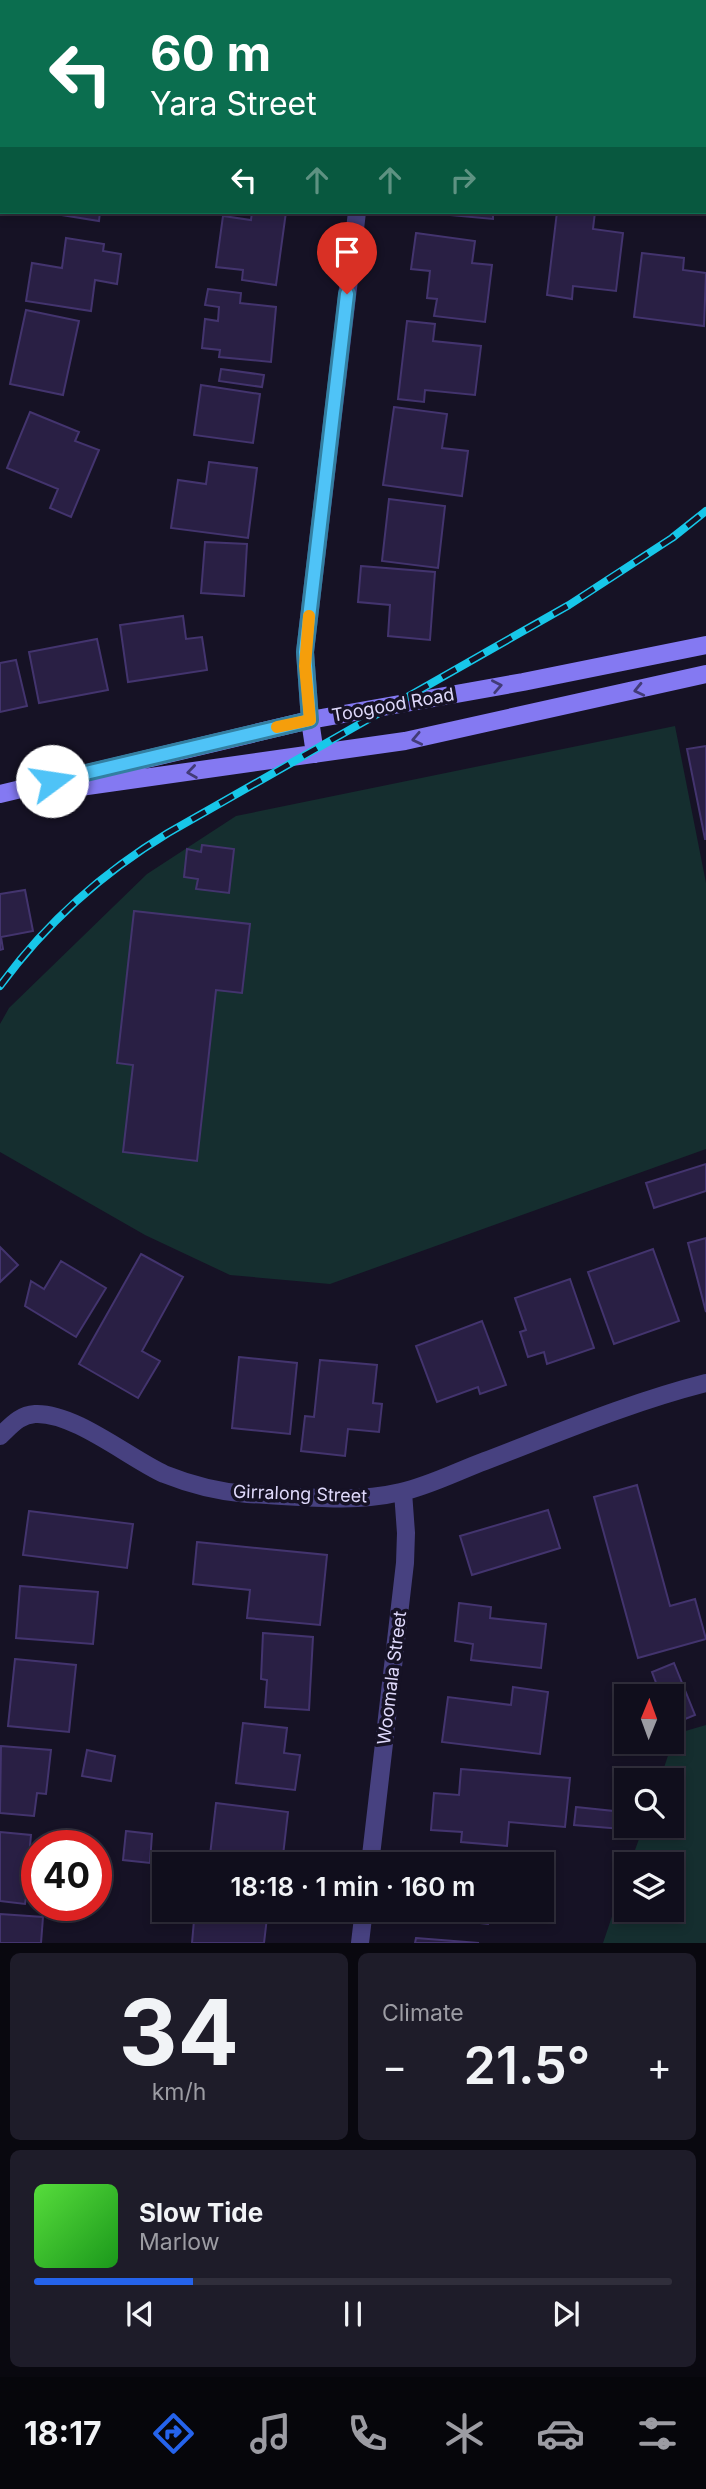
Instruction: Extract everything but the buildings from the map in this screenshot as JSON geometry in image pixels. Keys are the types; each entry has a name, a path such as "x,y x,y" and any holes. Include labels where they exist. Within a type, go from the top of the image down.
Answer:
{"street":[{"path":"315,754 305,652 356,214"},
{"name":"Toogood Road","path":"0,796 310,720 523,682 706,645"},
{"name":"Toogood Road","path":"0,796 389,744 706,674"},
{"name":"Girralong Street","path":"0,1436 18,1419 35,1414 58,1417 163,1473 232,1493 328,1498 371,1497 403,1492 596,1419 677,1390 706,1383"},
{"name":"Woomala Street","path":"371,1852 405,1563 407,1533 403,1492"},
{"path":"360,1943 362,1922"}],"green space":[{"path":"675,726 706,883 706,1149 330,1284 230,1275 145,1235 0,1152 0,1024 9,1008 147,874 236,816"},
{"path":"706,1725 706,1943 603,1943 614,1910 614,1922 684,1922 684,1852 634,1852 639,1838 684,1838 684,1768 664,1768 668,1754 684,1754 684,1731"}],"railway":[{"path":"0,986 56,920 98,882 144,848 569,605 672,538 706,511"}],"slow traffic":[{"path":"277,727 310,720 305,666 309,616"}],"route":[{"path":"52,781 310,720 305,652 347,294"}]}
